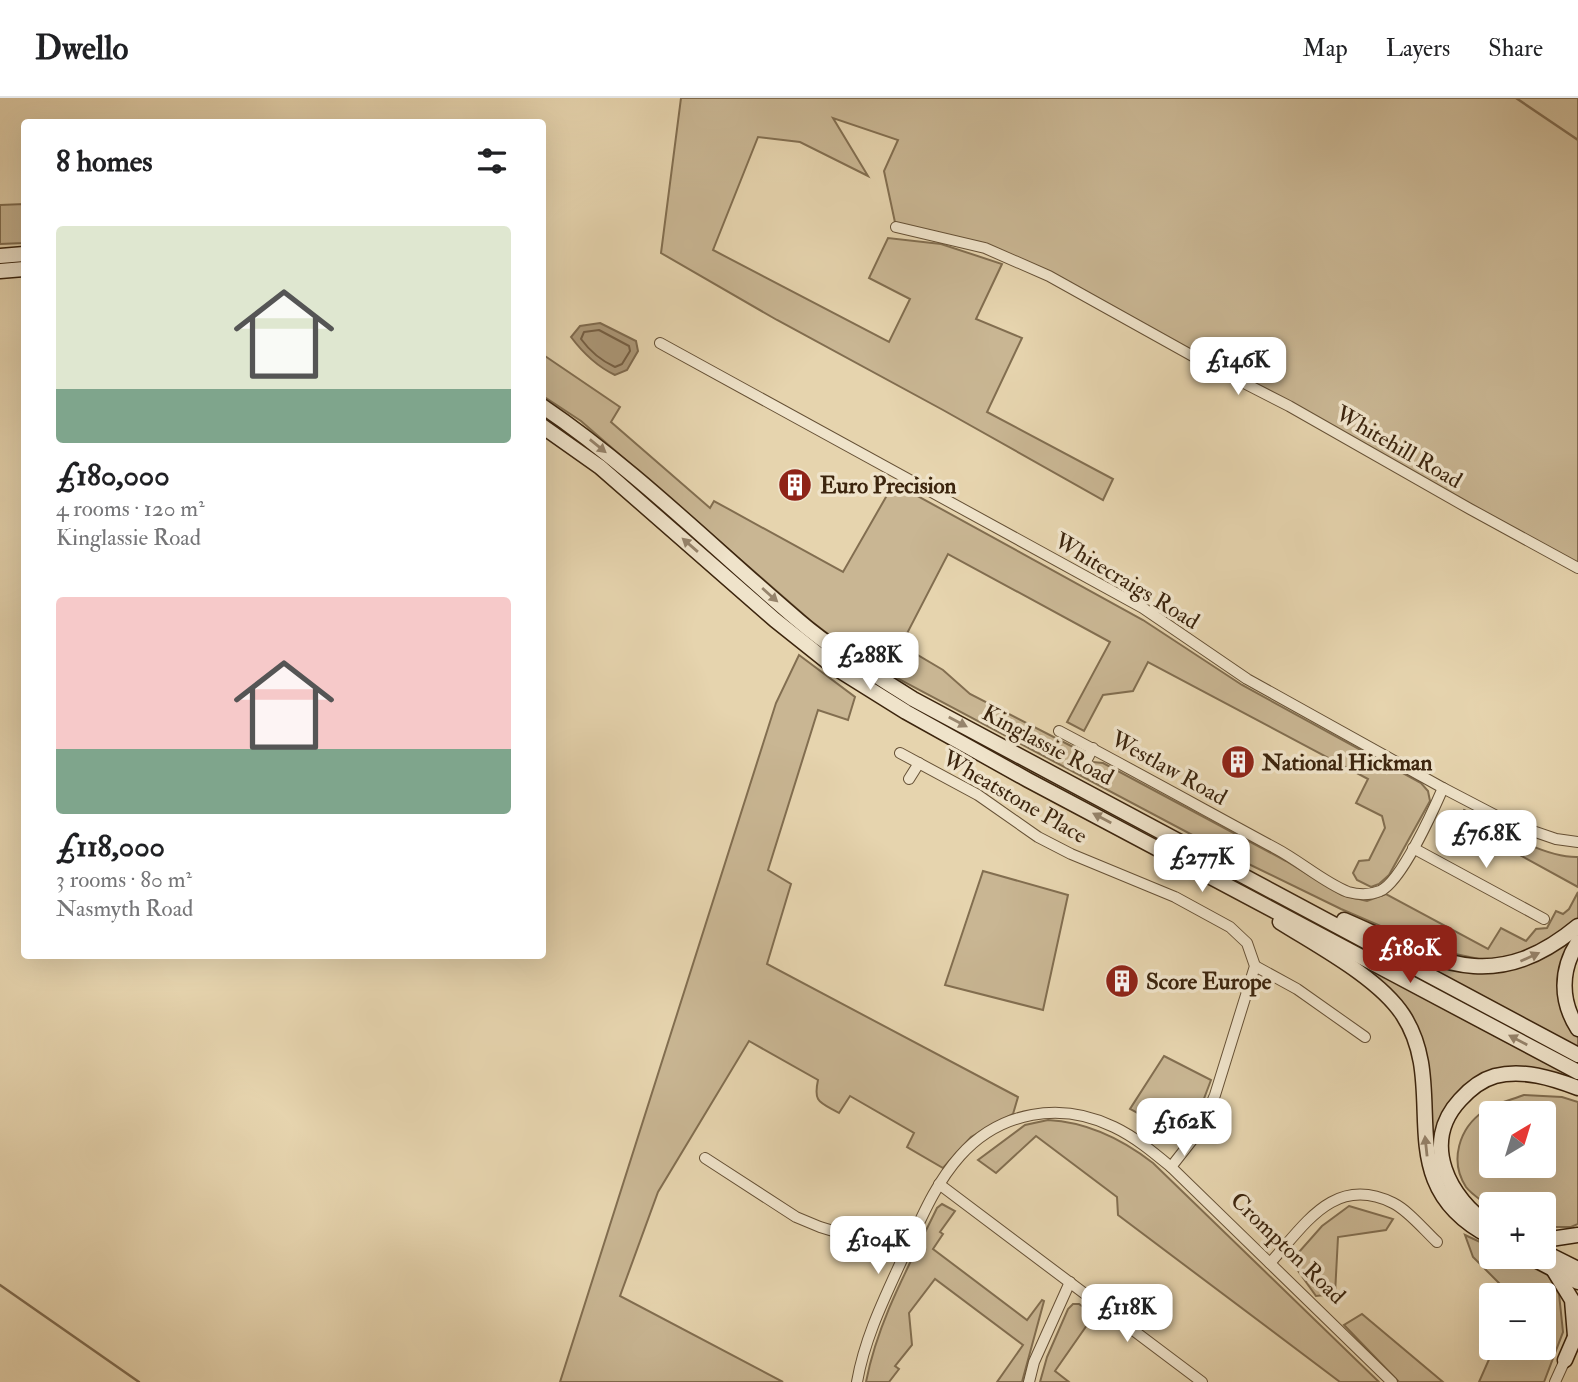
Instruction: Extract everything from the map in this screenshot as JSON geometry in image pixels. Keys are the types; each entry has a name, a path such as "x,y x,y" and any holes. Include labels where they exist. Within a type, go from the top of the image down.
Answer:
{"main road":[{"path":"0,256 21,254"},
{"path":"0,271 21,270"},
{"name":"Kinglassie Road","path":"546,409 616,461 800,622 858,664 914,699 1578,1055"},
{"name":"Kinglassie Road","path":"546,429 600,467 775,620 834,667 906,712 1006,768 1578,1072"},
{"path":"1206,873 1367,979 1395,1004 1409,1026 1420,1059 1426,1149 1431,1169 1443,1195 1455,1211 1479,1230"},
{"path":"1259,884 1401,944 1459,965 1489,967 1519,962 1554,945 1578,926"},
{"path":"1578,942 1570,954 1564,980 1566,1003 1578,1029"},
{"path":"1479,1216 1462,1202 1446,1175 1441,1151 1450,1112 1471,1090 1494,1077 1525,1073 1578,1088"},
{"path":"1556,1238 1578,1235"},
{"path":"1556,1258 1578,1269"},
{"path":"1553,1269 1578,1282"},
{"path":"1553,1269 1572,1300 1576,1333 1565,1360"}],"street":[{"name":"Whitehill Road","path":"895,227 985,248 1049,276 1207,364 1289,406 1578,568"},
{"name":"Whitecraigs Road","path":"660,343 1143,608 1247,679 1443,788 1522,828 1556,839 1578,842"},
{"name":"Westlaw Road","path":"1059,730 1348,891 1371,894 1386,888 1399,873 1433,813 1443,788"},
{"name":"Westlaw Road","path":"1082,769 1093,748"},
{"name":"Wheatstone Place","path":"900,753 978,795 1038,836 1071,854 1175,897 1230,927 1247,943 1255,966"},
{"name":"Wheatstone Place","path":"909,779 919,763"},
{"path":"1413,848 1544,919"},
{"path":"1171,1167 1200,1130 1215,1095 1255,966 1297,989 1365,1037"},
{"name":"Crompton Road","path":"857,1382 871,1332 939,1184 960,1157 988,1132 1009,1121 1044,1112 1076,1114 1102,1121 1138,1140 1171,1167 1392,1382"},
{"path":"705,1158 796,1217 905,1253"},
{"path":"939,1184 1202,1382"},
{"path":"1270,1263 1322,1207 1343,1195 1371,1196 1395,1204 1437,1242"},
{"path":"1029,1382 1034,1362 1070,1282"},
{"path":"1555,1382 1565,1360"}],"shaded area":[{"path":"681,98 1578,98 1578,568 1145,329 985,248 896,227 884,171 898,140 833,118 868,176 800,142 758,137 713,250 889,342 910,299 869,278 888,238 941,244 1002,264 976,319 1022,338 987,412 1113,479 1103,500 661,253"},
{"path":"21,204 21,243 0,244 0,205"},
{"path":"546,357 620,407 611,422 710,508 714,501 843,572 894,483 1143,620 1242,685 1421,783 1428,791 1430,801 1389,875 1371,887 1357,880 1353,873 1359,861 1369,860 1385,828 1382,816 1356,803 1368,779 1148,662 1133,691 1103,695 1084,731 1067,722 1110,642 948,554 901,645 943,670 970,694 1079,750 1081,758 1077,768 1086,772 1093,762 1103,763 1286,861 1342,895 1367,901 1386,894 1488,949 1501,928 1526,941 1536,929 1547,928 1556,911 1563,914 1569,909 1578,892 1578,918 1548,940 1519,955 1484,960 1436,950 1341,909 1230,855 861,659 811,621 581,421 546,398"},
{"path":"799,655 855,697 848,720 818,710 768,870 791,884 767,964 1018,1097 1013,1114 971,1137 943,1168 907,1147 914,1133 850,1096 839,1113 817,1098 818,1080 749,1041 658,1192 620,1296 783,1382 560,1382 776,703"},
{"path":"1464,810 1534,847 1564,856 1578,857 1578,887 1458,821"},
{"path":"983,871 1068,895 1043,1010 945,985"},
{"path":"1578,931 1567,952 1578,1051 1382,945 1453,969 1486,972"},
{"path":"1334,947 1578,1078 1578,1085 1523,1069 1456,1098 1438,1178 1416,1030"},
{"path":"1164,1056 1211,1080 1197,1117 1167,1129 1130,1109"},
{"path":"1524,1095 1562,1097 1578,1102 1578,1224 1556,1227 1556,1192 1479,1192 1479,1199 1466,1187 1458,1167 1459,1146 1468,1126 1479,1115 1479,1178 1556,1178 1556,1101 1507,1101"},
{"path":"1048,1120 1076,1124 1104,1133 1153,1163 1379,1382 1340,1382 1118,1215 1117,1197 1036,1136 996,1173 978,1160 1025,1125"},
{"path":"942,1204 955,1211 940,1232 943,1234 933,1249 1027,1320 1042,1300 1044,1301 1022,1382 997,1382 1023,1345 935,1279 909,1313 912,1345 895,1366 899,1369 889,1382 866,1382 887,1314 937,1208"},
{"path":"1349,1206 1393,1219 1386,1230 1338,1237 1335,1294 1316,1296 1291,1261 1322,1226"},
{"path":"1465,1235 1479,1241 1479,1263 1473,1257"},
{"path":"1485,1269 1536,1269 1548,1275 1553,1283 1499,1283"},
{"path":"1556,1289 1559,1294 1563,1332 1556,1350"},
{"path":"1073,1304 1079,1304 1094,1315 1055,1371 1069,1382 1040,1382 1047,1357 1068,1309"},
{"path":"1362,1314 1443,1382 1399,1382 1344,1325"},
{"path":"1489,1360 1552,1360 1544,1382 1479,1382"}],"water":[{"path":"600,323 636,341 638,351 627,370 615,375 602,368 590,359 571,337 580,326"}],"waterway":[{"path":"1516,98 1578,140"},
{"path":"0,1285 139,1382"}],"place":[{"name":"Euro Precision","path":"795,485"},
{"name":"National Hickman","path":"1238,762"},
{"name":"Score Europe","path":"1122,981"}]}
